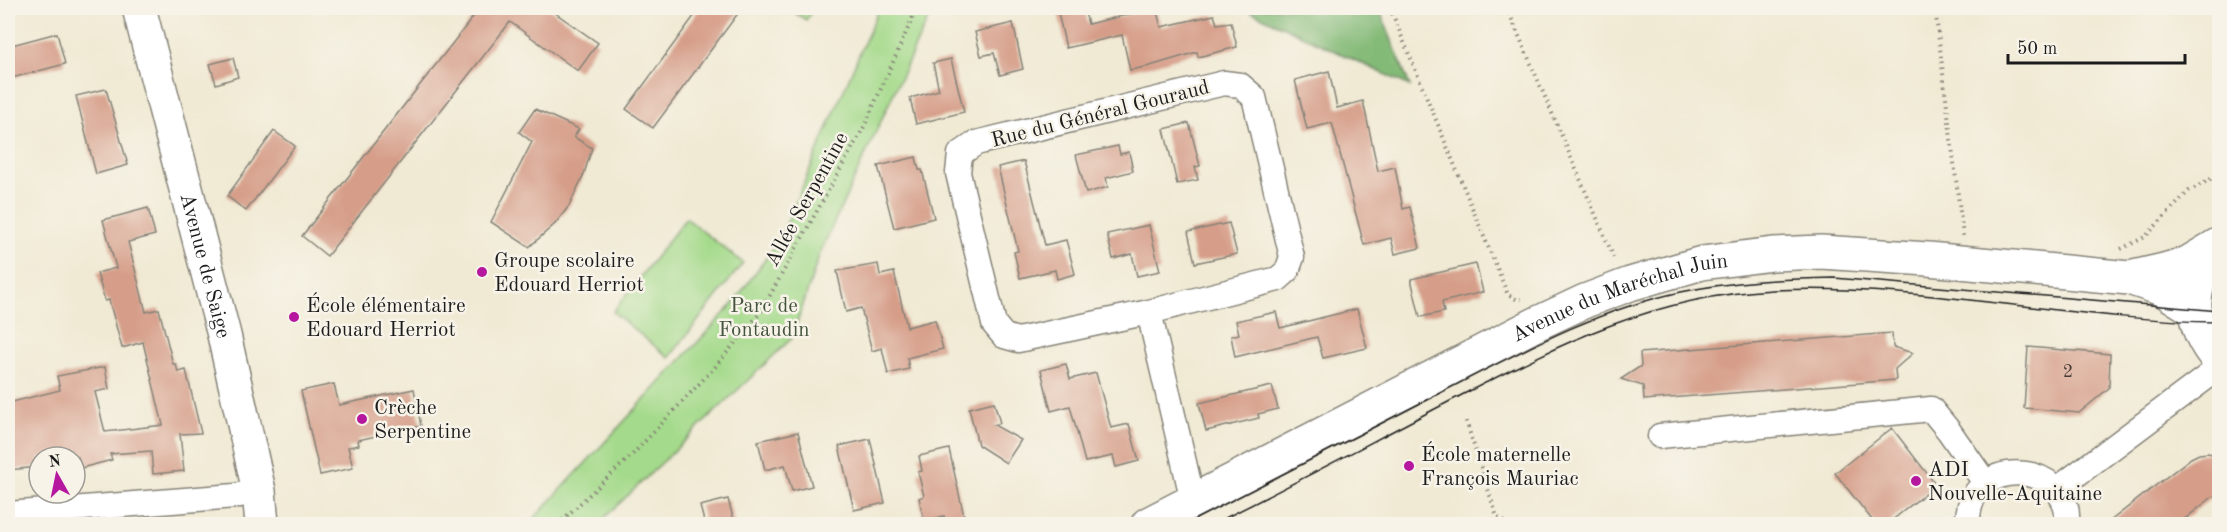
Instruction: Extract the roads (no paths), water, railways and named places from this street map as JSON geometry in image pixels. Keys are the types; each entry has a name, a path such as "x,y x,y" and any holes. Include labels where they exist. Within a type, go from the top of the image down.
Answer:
{"main road":[{"name":"Avenue de Saige","path":"139,8 222,329 259,491 262,525"},
{"name":"Avenue du Maréchal Juin","path":"1151,524 1536,324 1585,301 1630,284 1693,265 1773,254 1821,252 1928,259 2123,264 2164,270 2188,263 2220,244"},
{"path":"2220,244 2205,264 2197,286 2195,310 2196,322 2207,348 2220,362"},
{"name":"Avenue du Maréchal Juin","path":"2123,264 2195,310"}],"street":[{"name":"Rue du Général Gouraud","path":"1224,83 1240,86 1254,97 1292,257 1287,271 1278,279 1149,312 1018,340 1005,336 994,324 958,173 960,154 976,143 1224,83"},
{"path":"1149,312 1193,501"},
{"path":"2056,490 2220,367"},
{"path":"1660,436 1930,409 1949,431 1986,484"},
{"path":"1968,525 1970,507 1976,494 1999,476 2014,472 2030,474 2044,480 2056,490 2064,504 2067,525"},
{"path":"8,514 235,496 259,491"}],"tram line":[{"path":"1186,524 1530,347 1619,310 1681,292 1757,281 1834,278 2220,311"},
{"path":"1213,524 1569,342 1608,326 1687,302 1729,294 1829,289 1941,297 2108,316 2220,322"}],"place":[{"name":"Groupe scolaire Edouard Herriot","path":"482,272"},
{"name":"École élémentaire Edouard Herriot","path":"294,317"},
{"name":"Crèche Serpentine","path":"362,419"},
{"name":"École maternelle François Mauriac","path":"1409,466"},
{"name":"ADI Nouvelle-Aquitaine","path":"1916,481"}],"park label":[{"name":"Parc de Fontaudin","path":"764,317"}]}
